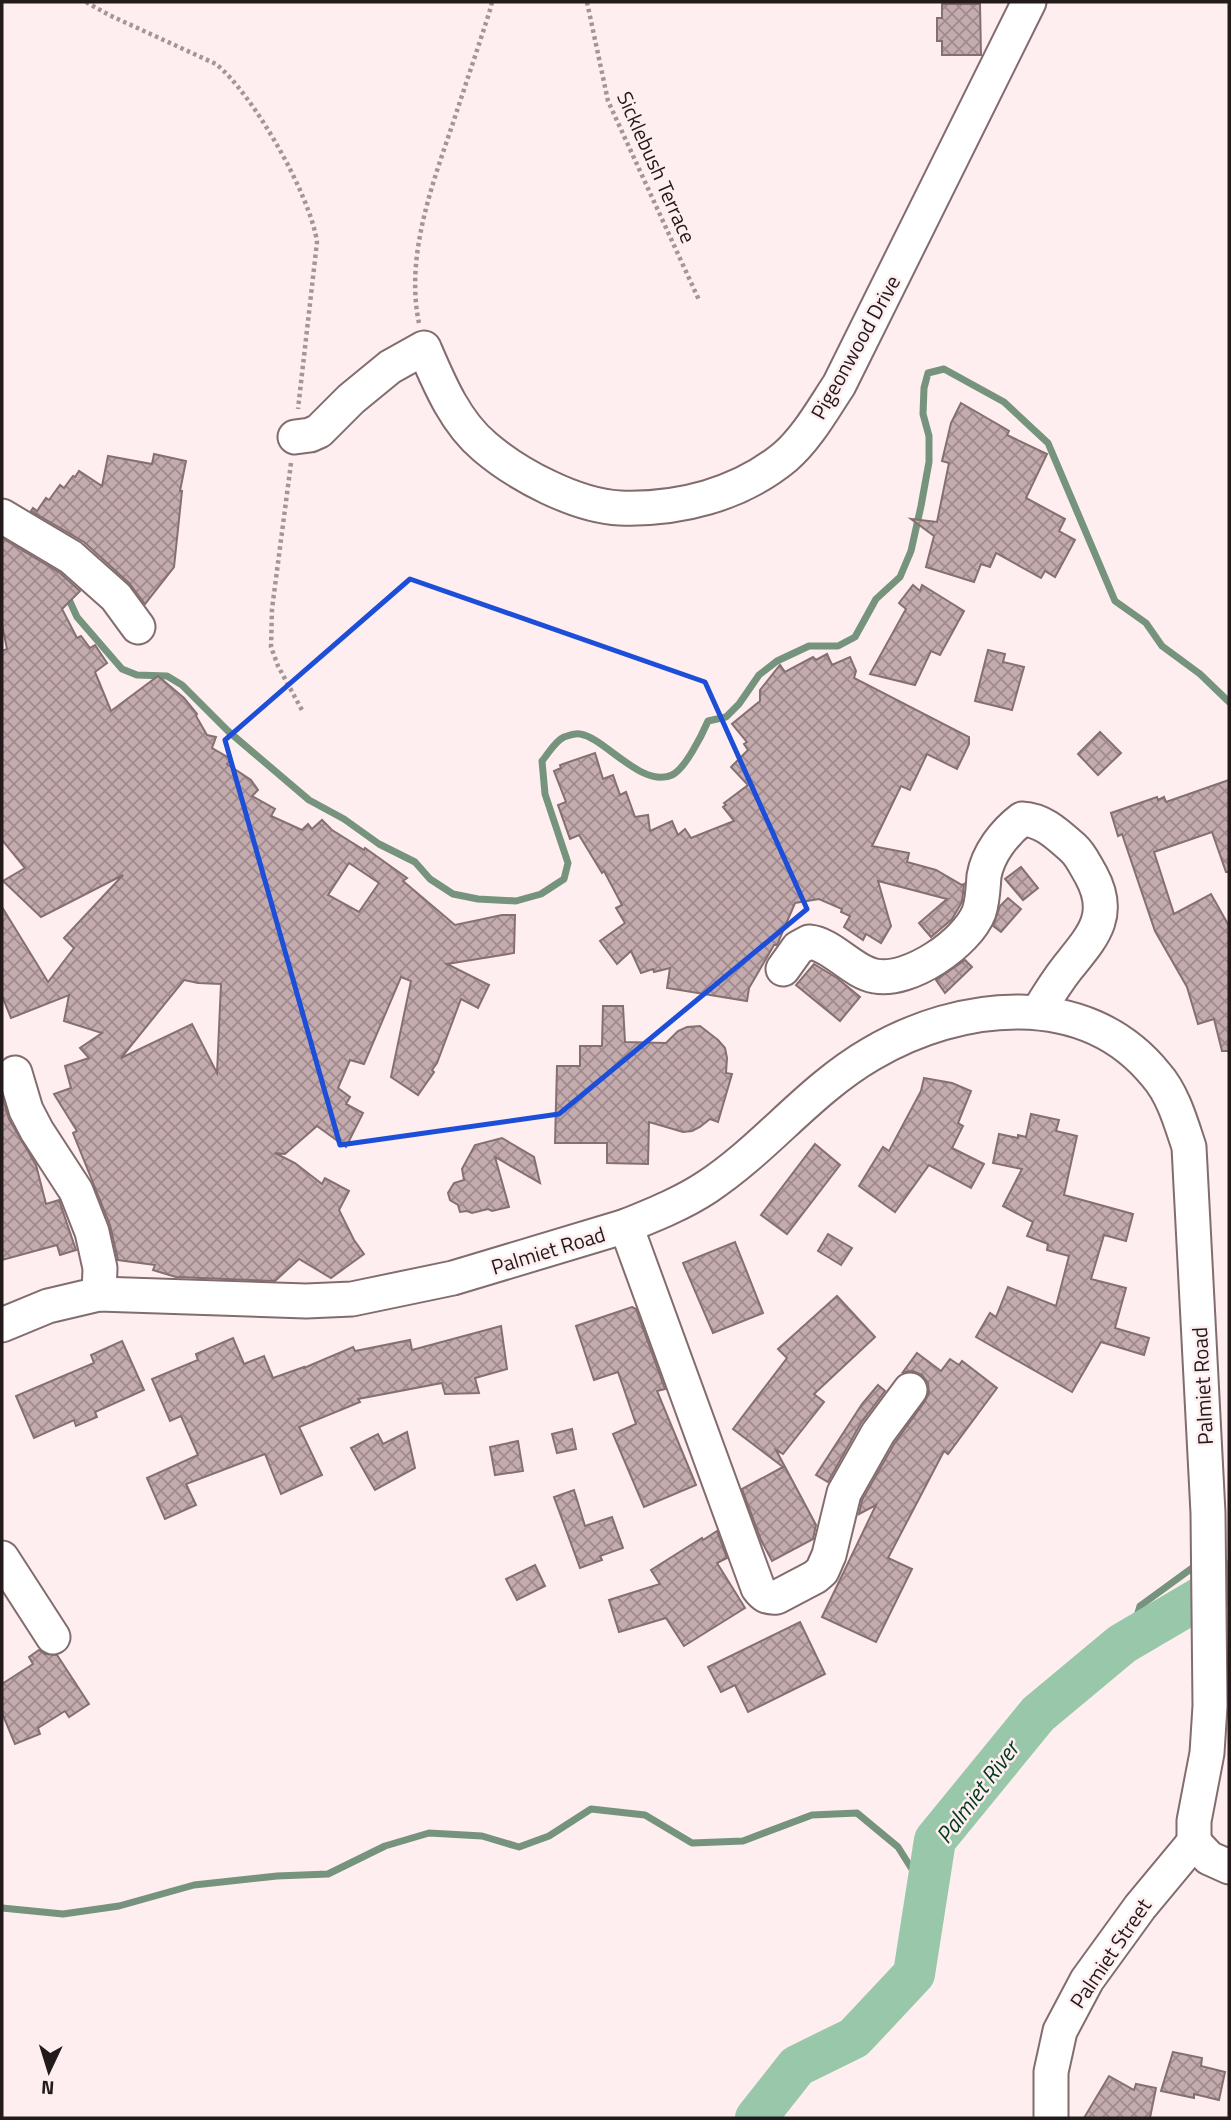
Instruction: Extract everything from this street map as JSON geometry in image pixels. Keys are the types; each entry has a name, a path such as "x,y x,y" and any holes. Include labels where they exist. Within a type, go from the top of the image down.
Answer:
{"street":[{"name":"Pigeonwood Drive","path":"424,348 455,412 484,446 533,480 578,499 618,508 679,505 725,492 757,477 786,456 814,424 839,385 1029,2"},
{"path":"295,437 319,431 351,399 390,367 424,348"},
{"path":"2,516 71,557 116,597 138,627"},
{"path":"783,969 798,948 810,942 821,945 845,962 875,976 898,976 933,959 967,932 978,915 985,872 994,849 1014,824 1022,819 1033,820 1046,826 1078,853 1094,880 1101,902 1097,928 1038,1012"},
{"name":"Palmiet Road","path":"2,1325 48,1306 99,1294 306,1301 352,1299 453,1278 626,1226 706,1188 754,1151 803,1104 841,1074 894,1041 946,1022 989,1013 1038,1012 1072,1018 1099,1028 1134,1052 1158,1076 1179,1117 1189,1147 1208,1513 1210,1706 1207,1753 1194,1821 1194,1842"},
{"path":"15,1073 26,1110 76,1191 92,1232 100,1268 99,1294"},
{"path":"626,1226 758,1588 763,1595 777,1597 822,1571 829,1555 845,1493 878,1433 910,1390"},
{"path":"2,1558 53,1636"},
{"path":"1194,1842 1209,1858 1229,1867"},
{"name":"Palmiet Street","path":"1051,2118 1051,2072 1060,2031 1094,1970 1140,1907 1194,1842"}],"path":[{"path":"86,2 216,64 229,74 274,142 305,199 315,228 317,242 272,609 271,647 278,666 303,712"},
{"path":"424,348 416,311 415,279 420,240 435,176 492,2"},
{"name":"Sicklebush Terrace","path":"587,2 608,101 699,300"}],"highlighted area":[{"path":"410,579 705,682 807,909 559,1114 340,1145 225,740"}],"building":[{"path":"942,4 980,4 981,55 942,55 942,41 937,41 937,18 942,18"},
{"path":"961,403 1009,431 1007,435 1047,454 1026,498 1065,519 1059,531 1075,540 1055,577 1045,571 1041,578 996,553 990,567 981,564 974,582 926,567 934,536 911,519 937,522 949,463 942,461 951,423"},
{"path":"154,454 186,461 180,491 174,567 145,604 129,583 84,542 31,511 33,508 37,511 46,498 49,500 60,485 64,488 79,471 102,486 108,456 152,464"},
{"path":"2,538 60,573 80,591 62,609 77,638 81,636 90,648 95,645 107,663 95,672 111,711 158,676 184,698 197,714 207,735 216,737 212,748 231,759 227,764 251,780 258,790 252,796 275,809 271,816 302,830 308,824 312,829 322,820 332,830 364,850 365,848 407,878 403,881 455,925 502,915 515,915 514,953 447,964 489,985 478,1008 461,999 432,1070 434,1072 418,1095 391,1077 411,981 401,977 364,1064 350,1060 338,1088 350,1097 346,1104 363,1113 346,1147 317,1126 285,1154 275,1153 295,1163 322,1184 325,1178 349,1191 339,1210 364,1254 331,1278 299,1259 275,1281 176,1277 153,1270 155,1265 118,1260 110,1225 73,1133 77,1131 54,1094 71,1088 65,1066 89,1058 80,1048 102,1033 64,1021 69,995 11,1018 2,996 2,907 48,982 74,948 64,938 123,875 41,917 3,881 25,868 2,840 2,651 7,649 2,625","holes":["349,863 379,883 359,912 328,895","184,980 221,984 217,1073 192,1024 121,1058"]},
{"path":"913,585 920,591 922,585 964,611 940,655 931,651 915,685 870,674 906,609 899,603"},
{"path":"988,650 1005,654 1003,662 1024,667 1012,710 975,701"},
{"path":"827,654 832,665 850,657 856,671 854,678 969,737 969,744 957,769 927,754 910,790 901,786 872,846 909,853 907,862 936,870 964,884 962,902 952,919 931,937 919,923 947,899 878,881 891,926 881,943 866,934 863,940 844,927 850,916 841,912 842,909 819,899 795,903 777,945 774,945 749,988 747,1001 667,988 670,968 641,973 631,951 617,964 600,941 625,923 616,908 622,905 604,871 602,873 579,835 570,839 558,805 566,802 554,771 561,768 560,765 595,753 603,779 613,775 620,795 626,792 635,817 648,815 650,831 672,821 678,835 685,829 691,838 734,821 723,807 726,805 724,803 748,785 731,767 748,750 744,744 747,742 732,724 760,701 760,690 780,665 785,672 813,657 816,660"},
{"path":"1100,732 1121,753 1098,775 1078,754"},
{"path":"1229,780 1229,872 1226,872 1212,832 1154,852 1174,914 1211,894 1229,926 1229,1051 1222,1051 1214,1019 1198,1024 1187,987 1155,931 1122,834 1118,836 1111,813 1157,797 1158,800 1164,797 1166,802"},
{"path":"1021,867 1038,888 1023,900 1005,879"},
{"path":"1008,898 1021,909 1001,932 993,926 1000,906"},
{"path":"965,960 972,967 945,993 936,980"},
{"path":"814,964 860,997 840,1021 796,985"},
{"path":"603,1006 623,1006 625,1042 666,1043 678,1031 700,1026 725,1048 726,1073 732,1074 718,1122 710,1119 692,1131 683,1132 649,1122 648,1164 607,1163 607,1143 555,1143 557,1066 580,1066 580,1046 602,1046"},
{"path":"924,1078 952,1083 971,1091 958,1123 963,1126 952,1148 984,1164 971,1188 929,1165 895,1212 859,1186 883,1147 889,1151 921,1091"},
{"path":"2,1096 9,1119 36,1165 46,1204 59,1200 76,1250 60,1255 57,1245 2,1260"},
{"path":"1031,1114 1059,1120 1056,1131 1077,1136 1064,1195 1133,1214 1126,1241 1104,1235 1091,1279 1126,1288 1115,1328 1149,1338 1144,1355 1101,1342 1072,1392 976,1337 990,1313 996,1317 1008,1287 1056,1306 1069,1256 1047,1250 1048,1244 1027,1236 1033,1222 1003,1206 1022,1169 993,1163 999,1134 1026,1137"},
{"path":"502,1138 534,1157 540,1183 495,1157 509,1207 492,1211 488,1209 472,1213 460,1212 448,1193 454,1183 464,1180 462,1169 475,1145"},
{"path":"815,1144 840,1165 787,1234 761,1215"},
{"path":"828,1234 852,1248 841,1265 818,1251"},
{"path":"735,1242 763,1313 713,1333 683,1263"},
{"path":"837,1296 875,1337 814,1394 824,1402 783,1454 776,1450 816,1525 813,1539 772,1561 742,1489 783,1467 733,1429 787,1358 778,1349"},
{"path":"632,1307 636,1309 665,1389 657,1391 696,1485 644,1507 613,1434 636,1424 618,1372 594,1380 576,1326"},
{"path":"501,1326 507,1369 475,1378 479,1393 445,1394 442,1383 358,1399 360,1402 299,1427 322,1475 281,1494 265,1454 186,1484 196,1505 165,1519 147,1478 198,1455 181,1416 170,1421 152,1379 198,1360 196,1354 233,1338 244,1364 264,1356 273,1378 353,1347 355,1351 410,1340 412,1350"},
{"path":"122,1341 144,1390 95,1412 97,1417 76,1426 74,1420 34,1438 16,1396 94,1363 91,1355"},
{"path":"917,1353 941,1371 950,1359 959,1365 962,1361 997,1388 948,1454 944,1451 888,1558 912,1569 876,1642 822,1617 876,1505 859,1514 862,1500 894,1444 929,1393 928,1383 922,1375 913,1371 903,1372"},
{"path":"878,1385 885,1391 861,1423 828,1482 816,1475 862,1404"},
{"path":"572,1429 576,1449 557,1453 552,1434"},
{"path":"407,1432 415,1468 375,1490 351,1448 378,1434 383,1444"},
{"path":"518,1441 523,1471 495,1475 490,1447"},
{"path":"574,1490 585,1526 612,1517 623,1548 600,1556 602,1560 580,1568 554,1497"},
{"path":"717,1531 727,1558 717,1563 745,1608 684,1646 666,1618 619,1632 609,1600 660,1584 651,1570"},
{"path":"535,1565 545,1586 517,1600 506,1579"},
{"path":"800,1622 825,1674 748,1712 735,1685 721,1692 708,1667"},
{"path":"39,1650 45,1654 57,1655 89,1704 69,1717 65,1711 38,1728 40,1734 15,1744 2,1713 2,1684 33,1664 29,1657"},
{"path":"1173,2052 1202,2058 1201,2066 1225,2072 1219,2100 1161,2091"},
{"path":"1109,2076 1134,2090 1136,2084 1156,2088 1150,2118 1084,2118"}],"waterway":[{"path":"66,593 77,617 122,669 137,675 167,676 182,685 228,731 309,800 344,819 379,844 415,862 430,879 453,894 478,899 516,901 541,894 564,879 568,863 545,794 542,761 561,739 580,734 590,737 648,775 672,775 688,759 708,721 726,717 739,704 759,675 777,661 809,646 838,646 855,637 876,599 900,577 911,551 929,462 929,436 923,414 924,388 928,373 944,369 1004,402 1048,443 1115,601 1146,623 1162,646 1200,674 1229,702"},
{"path":"1130,1640 1140,1606 1199,1563"},
{"name":"Palmiet River","path":"756,2118 797,2066 854,2038 914,1974 935,1840 1038,1714 1122,1644 1229,1581"},
{"path":"2,1908 63,1914 119,1906 194,1885 277,1876 328,1874 385,1846 429,1833 482,1836 519,1847 549,1836 591,1809 645,1815 692,1843 743,1841 812,1815 857,1813 898,1847 927,1893"}]}
